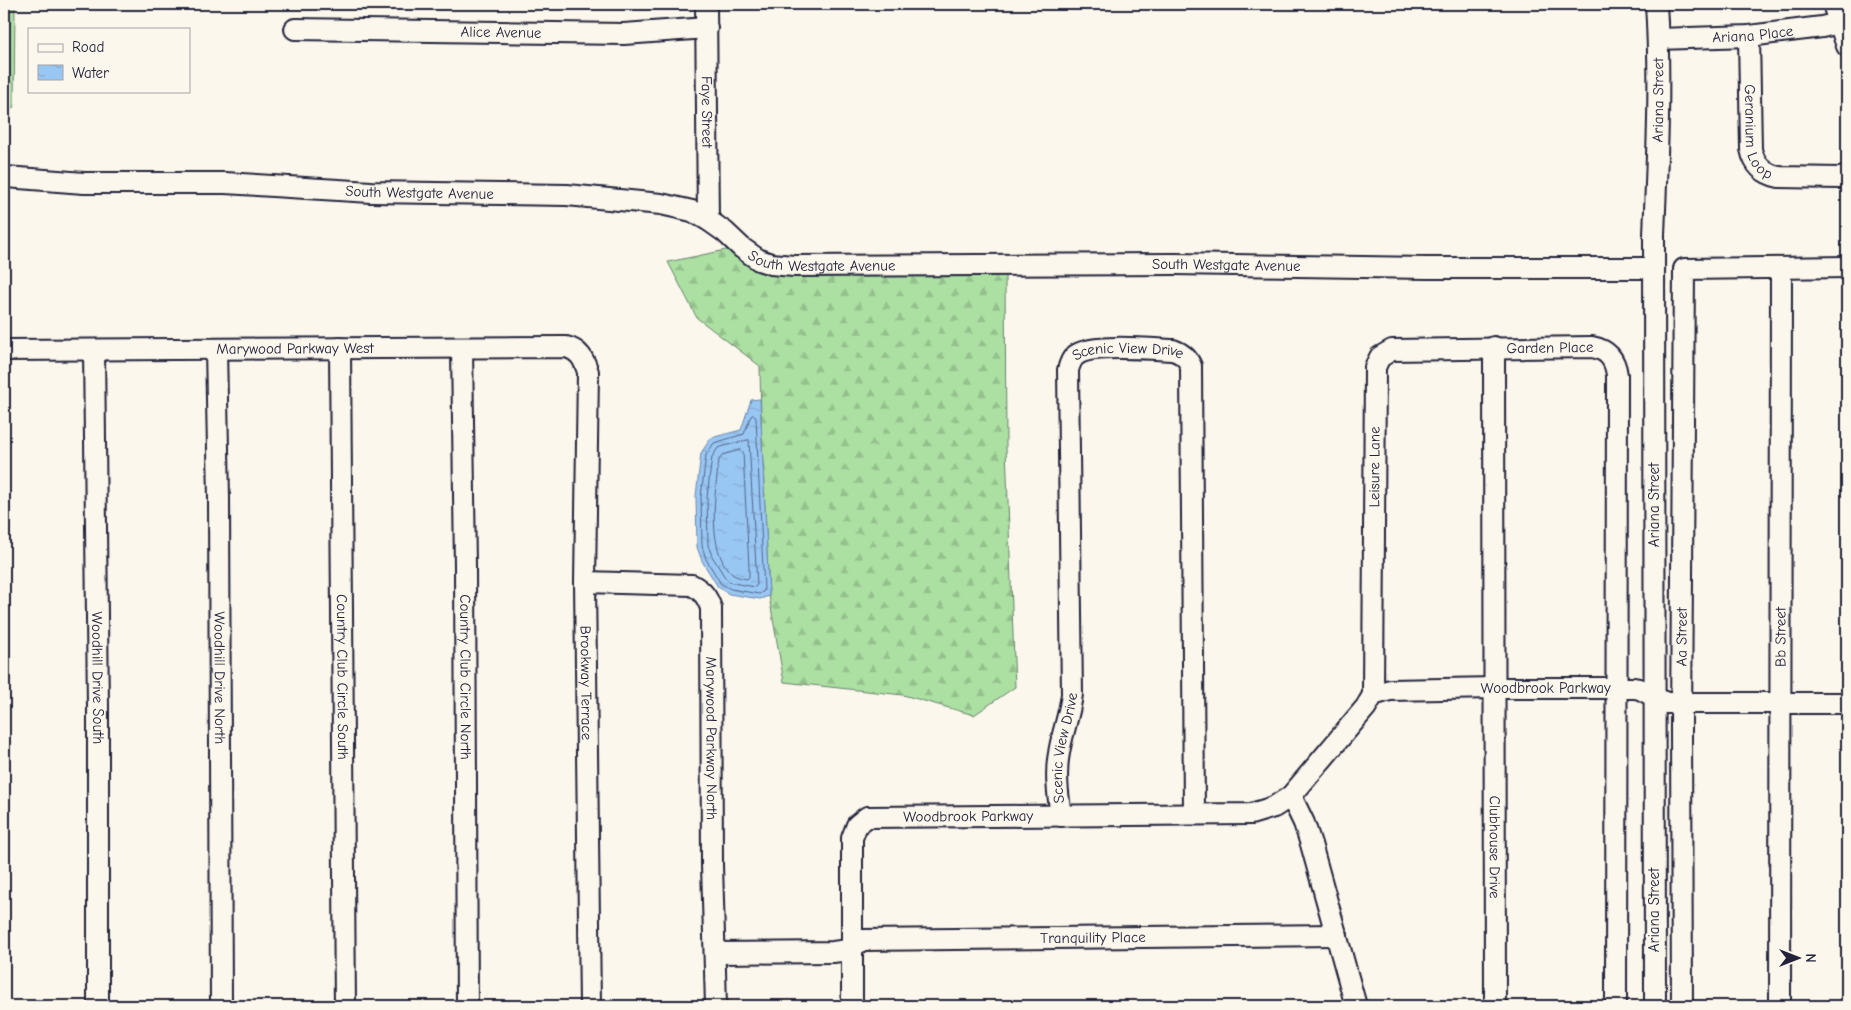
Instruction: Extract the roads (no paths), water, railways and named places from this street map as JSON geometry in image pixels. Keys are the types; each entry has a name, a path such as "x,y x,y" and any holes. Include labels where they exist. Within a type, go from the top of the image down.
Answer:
{"street":[{"name":"Faye Street","path":"706,4 708,220"},
{"name":"Ariana Street","path":"1655,1006 1654,268 1658,39 1656,4"},
{"name":"Ariana Place","path":"1658,39 1749,36 1822,27 1840,16"},
{"path":"1840,16 1847,46"},
{"name":"Alice Avenue","path":"295,29 624,34 707,28"},
{"name":"Geranium Loop","path":"1749,36 1751,62 1751,150 1752,157 1757,165 1771,176 1779,177 1840,178 1847,176"},
{"name":"South Westgate Avenue","path":"6,176 84,183 225,183 371,192 567,195 676,207 692,211 708,220 759,260 771,264 794,266 1175,264 1427,268 1654,268"},
{"path":"1782,268 1847,267"},
{"name":"Aa Street","path":"1682,1006 1684,269 1782,268"},
{"name":"Bb Street","path":"1780,1006 1782,268"},
{"name":"Marywood Parkway West","path":"4,350 566,347 574,349 583,359"},
{"name":"Garden Place","path":"1495,688 1494,347 1600,348 1608,353 1614,361 1616,367 1616,688"},
{"name":"Leisure Lane","path":"1373,695 1375,367 1380,356 1392,350 1494,347"},
{"name":"Country Club Circle South","path":"340,348 345,1006"},
{"name":"Country Club Circle North","path":"462,348 467,1006"},
{"name":"Woodhill Drive North","path":"216,349 219,490 221,1006"},
{"name":"Scenic View Drive","path":"1061,816 1057,771 1059,752 1071,707 1072,694 1068,370 1070,362 1076,355 1091,349 1173,350 1188,358 1191,366 1194,813"},
{"name":"Woodhill Drive South","path":"94,350 98,706 98,1006"},
{"name":"Brookway Terrace","path":"583,359 588,372 585,582 590,1006"},
{"name":"Marywood Parkway North","path":"585,582 692,585 702,590 708,599 710,608 712,865 716,1006"},
{"name":"Clubhouse Drive","path":"1495,688 1495,1006"},
{"path":"1616,688 1616,1006"},
{"name":"Woodbrook Parkway","path":"852,1006 852,838 857,825 867,817 1251,814 1274,807 1291,796 1366,708 1373,695 1390,690 1640,688 1666,702 1847,703"},
{"path":"1291,796 1307,830 1356,1006"},
{"name":"Tranquility Place","path":"852,947 863,940 1337,935"},
{"path":"715,953 833,952 848,950 852,947"}],"water":[{"path":"760,399 769,596 760,599 729,594 718,587 702,561 697,547 696,496 701,453 711,438 741,430 751,400"}]}
